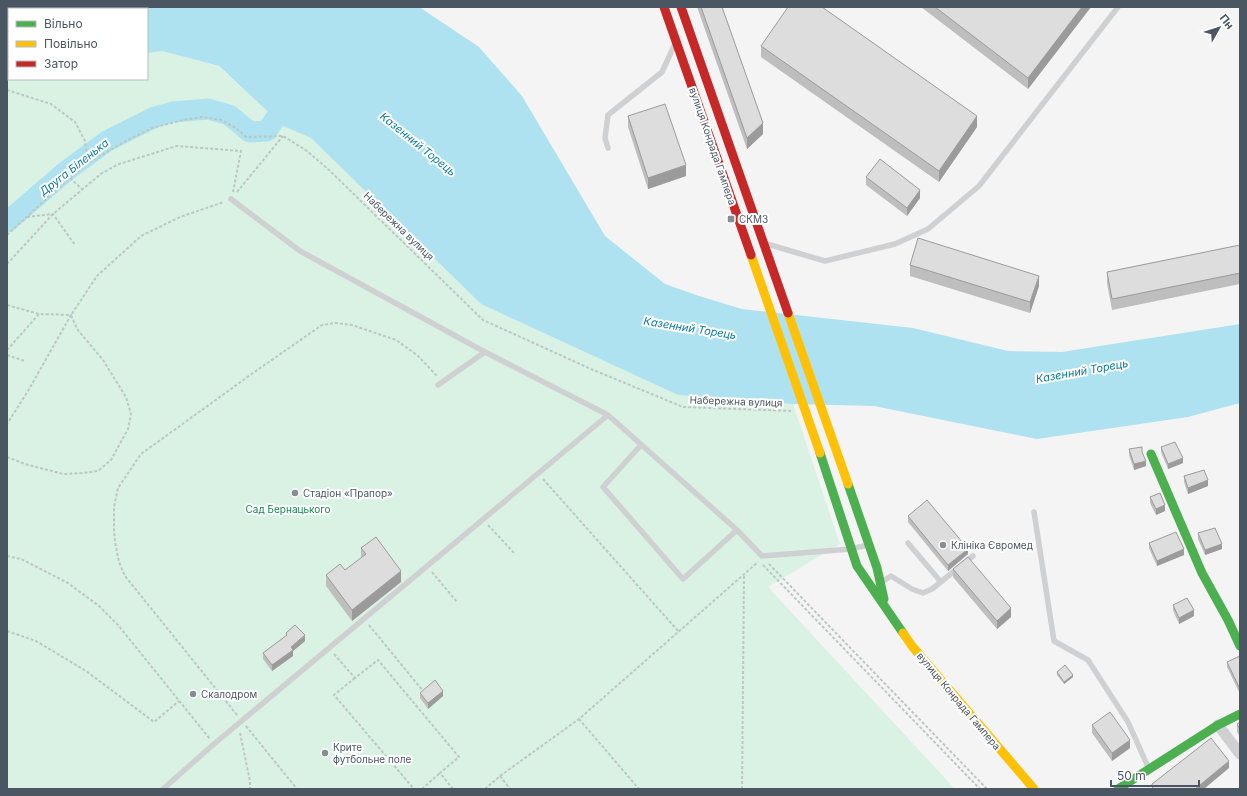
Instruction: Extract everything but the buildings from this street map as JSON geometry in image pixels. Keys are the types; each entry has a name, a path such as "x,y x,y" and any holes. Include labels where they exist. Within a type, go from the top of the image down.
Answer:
{"main road":[{"name":"вулиця Конрада Гампера","path":"664,7 684,39 756,245 776,280 869,545 878,573 887,611"},
{"name":"вулиця Конрада Гампера","path":"681,7 684,39 756,245 761,285 806,411 857,566 912,646 1034,789"},
{"path":"1150,454 1202,573 1228,620 1240,646"},
{"path":"1118,789 1218,725 1240,714"}],"street":[{"path":"1218,725 1240,754"}],"lane":[{"path":"756,245 825,261 895,244 928,229 978,186 1118,7"},
{"path":"608,148 605,138 608,115 662,72 684,39"},
{"path":"231,199 300,251 485,352 608,415 737,530 762,556 852,549 869,545"},
{"path":"440,384 485,352"},
{"path":"163,789 214,744 608,415"},
{"path":"641,445 603,487 683,579 737,530"},
{"path":"1034,512 1054,641 1088,660 1128,722 1149,769"},
{"path":"908,542 941,582"},
{"path":"880,583 891,576 912,589 924,593 932,589 973,556"}],"path":[{"path":"7,90 50,104 75,122 85,141 88,163"},
{"path":"7,235 88,163 152,128 202,117 221,120 236,128 246,137 283,136"},
{"path":"7,424 28,391 71,316 97,276 141,236 180,217 231,199 283,136"},
{"name":"Набережна вулиця","path":"283,136 307,151 329,170 484,320 591,369 684,407 806,411"},
{"path":"7,264 53,214 82,188 102,173 119,164 177,146 241,151 231,199"},
{"path":"70,178 82,188"},
{"path":"26,217 53,214"},
{"path":"53,214 75,245"},
{"path":"7,305 38,314 71,316"},
{"path":"7,350 38,314"},
{"path":"7,457 25,464 63,474 98,471 111,460 128,429 131,414 126,397 103,360 77,329 71,316"},
{"path":"297,789 240,723 125,576 119,562 114,529 114,507 118,488 141,454 322,325 336,323 352,325 396,340 417,355 440,384"},
{"path":"7,355 26,361"},
{"path":"538,474 679,632"},
{"path":"483,520 514,553"},
{"path":"7,556 21,559 68,583 99,606 118,625 214,744"},
{"path":"762,556 987,789"},
{"path":"485,789 500,776 579,719 759,561 980,789"},
{"path":"428,566 456,602"},
{"path":"742,789 744,575"},
{"path":"365,619 425,694"},
{"path":"7,631 36,641 86,671 154,722 179,701"},
{"path":"329,649 355,678"},
{"path":"414,789 334,696 378,660 459,757 422,789"},
{"path":"579,719 639,789"},
{"path":"240,723 250,789"},
{"path":"440,773 453,789"},
{"path":"500,776 510,789"}],"green space":[{"name":"Сад Бернацького","path":"162,51 218,66 283,126 311,138 481,304 678,395 793,404 840,544 768,587 955,789 7,789 7,65 8,80 148,80 148,53"}],"water":[{"name":"Казенний Торець","path":"7,7 419,7 479,47 522,96 605,236 665,284 742,309 913,328 1008,351 1062,352 1240,324 1240,403 1188,417 1037,439 874,406 793,404 678,395 481,304 311,138 283,126 219,66 162,51 148,53 148,8 8,8 7,65"}],"waterway":[{"name":"Друга Біленька","path":"7,222 65,172 107,141 155,117 173,112 208,109 229,115 250,132 267,131 291,95"}],"traffic: fast":[{"path":"820,453 857,566 903,633"},
{"path":"1151,454 1202,573 1228,620 1240,646"},
{"path":"848,484 877,568 884,599"},
{"path":"1118,789 1218,725 1240,714"}],"traffic: slow":[{"path":"751,255 820,453"},
{"path":"788,313 848,484"},
{"path":"903,633 912,646 1034,789"}],"traffic: jam":[{"path":"664,7 751,255"},
{"path":"681,7 788,313"}],"place":[{"name":"СКМЗ","path":"731,219"},
{"name":"Стадіон «Прапор»","path":"295,493"},
{"name":"Клініка Євромед","path":"943,545"},
{"name":"Скалодром","path":"193,694"},
{"name":"Крите футбольне поле","path":"325,753"}]}
